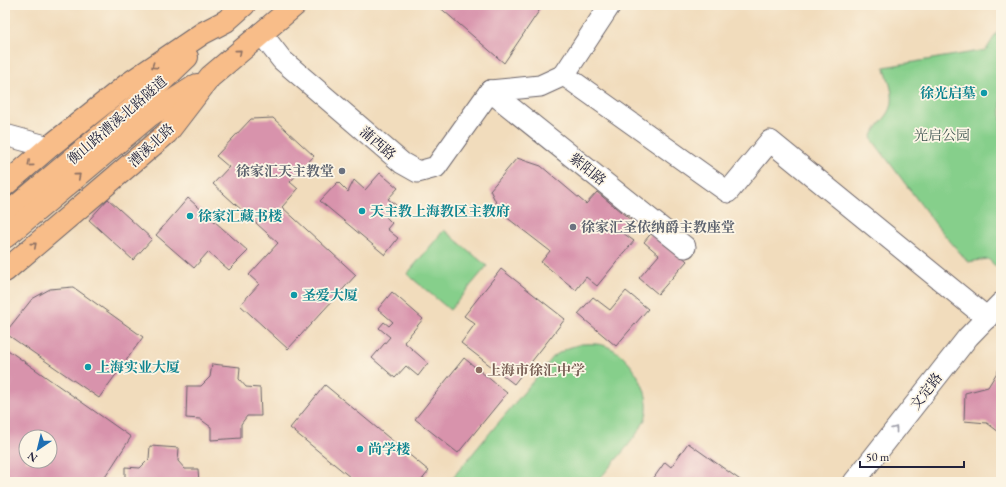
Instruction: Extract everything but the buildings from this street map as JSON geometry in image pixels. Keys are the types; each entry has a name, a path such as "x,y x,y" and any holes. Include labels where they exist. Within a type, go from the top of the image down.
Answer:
{"main road":[{"path":"5,185 128,84 203,33 226,21 244,5"},
{"name":"漕溪北路","path":"5,271 167,133 210,77 261,33 296,7"},
{"name":"衡山路漕溪北路隧道","path":"5,216 139,102 226,21"},
{"name":"衡山路漕溪北路隧道","path":"5,237 149,116 210,77"}],"street":[{"path":"490,91 540,86 564,75 610,5"},
{"name":"蒲西路","path":"261,33 282,60 402,163 418,172 436,167 490,91"},
{"path":"564,75 728,192 770,141 994,310"},
{"name":"紫阳路","path":"490,91 685,247"},
{"path":"5,135 49,148"},
{"name":"文定路","path":"854,482 968,337 994,310"}],"green space":[{"name":"光启公园","path":"1001,26 1001,271 988,259 968,262 937,226 871,138 876,128 887,115 892,103 892,91 884,67 986,50"},
{"path":"444,230 487,266 450,310 407,274"},
{"path":"581,344 603,345 615,350 631,365 646,396 646,416 643,423 624,450 597,482 449,482 554,356 568,348"}],"place":[{"name":"徐光启墓","path":"984,93"},
{"name":"徐家汇天主教堂","path":"342,171"},
{"name":"天主教上海教区主教府","path":"362,211"},
{"name":"徐家汇藏书楼","path":"190,216"},
{"name":"徐家汇圣依纳爵主教座堂","path":"573,227"},
{"name":"圣爱大厦","path":"294,295"},
{"name":"上海实业大厦","path":"88,367"},
{"name":"上海市徐汇中学","path":"479,370"},
{"name":"尚学楼","path":"360,449"}]}
